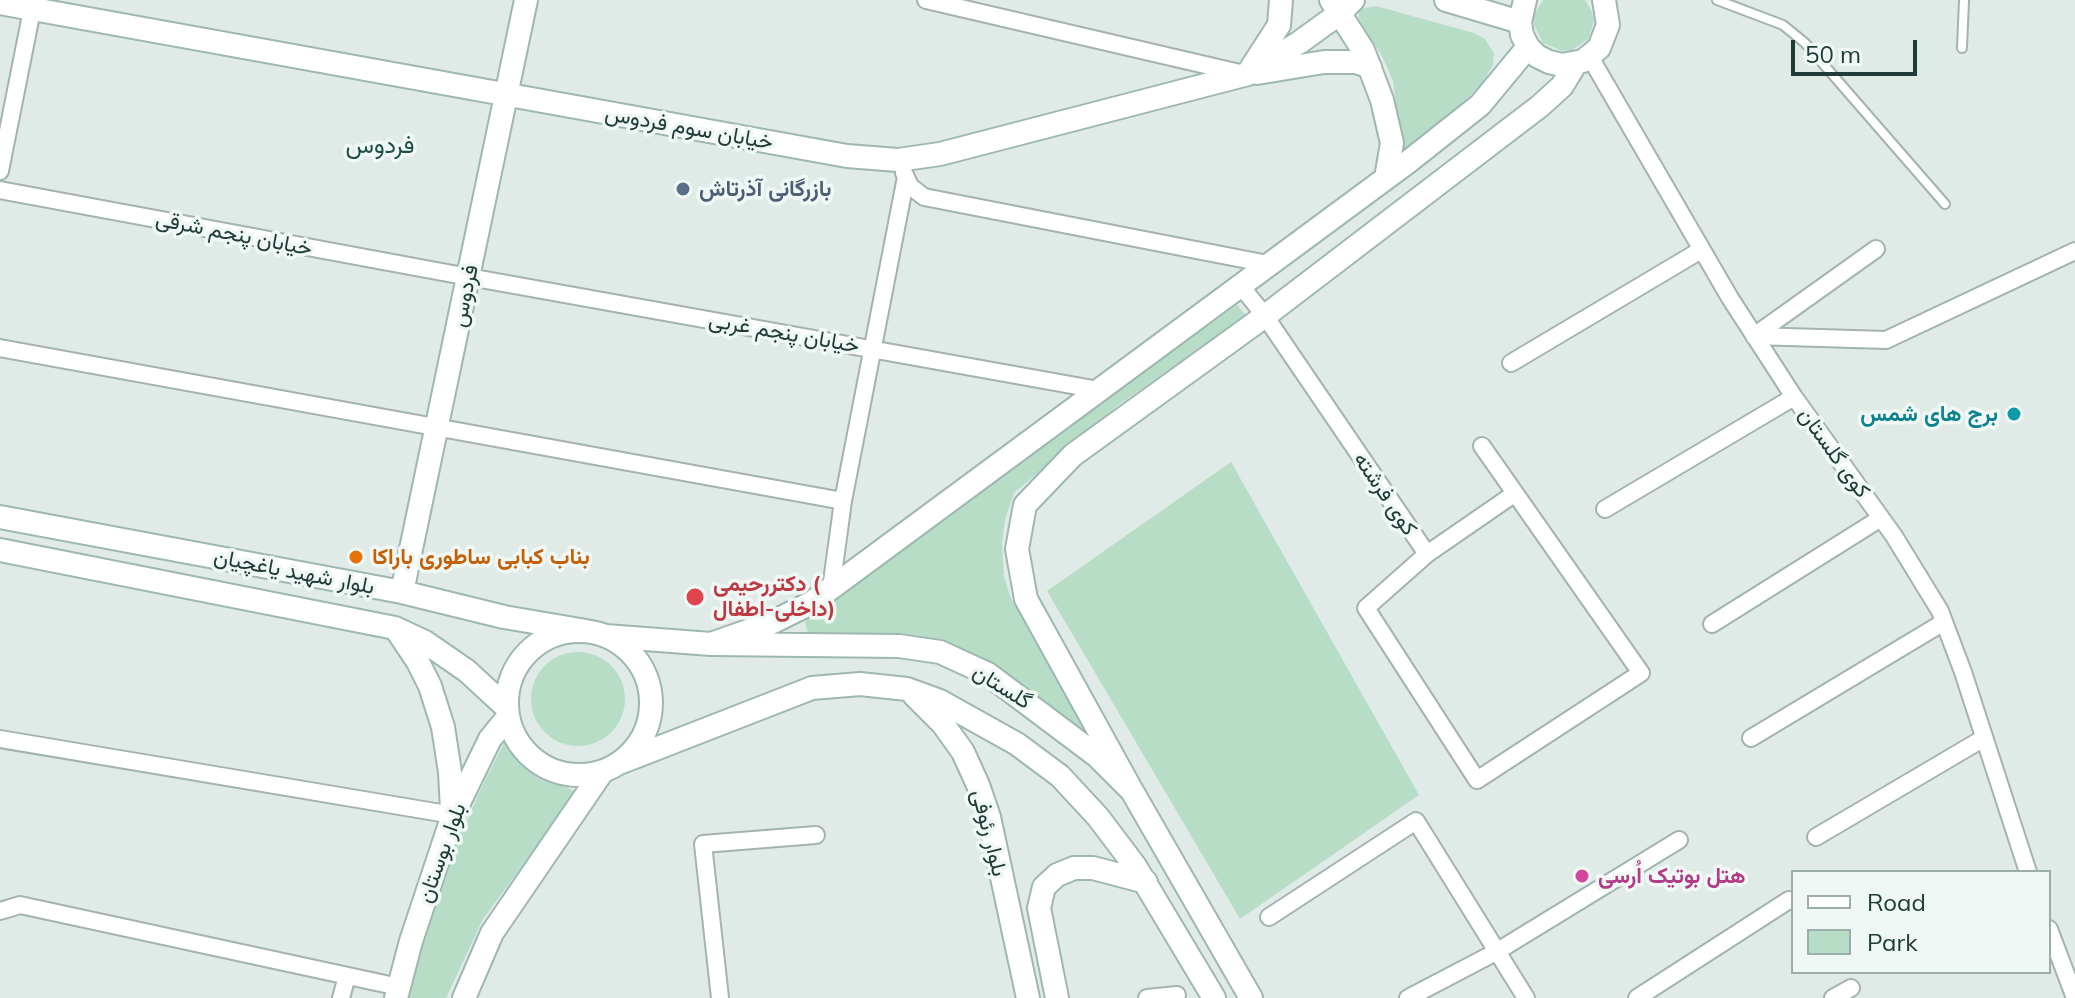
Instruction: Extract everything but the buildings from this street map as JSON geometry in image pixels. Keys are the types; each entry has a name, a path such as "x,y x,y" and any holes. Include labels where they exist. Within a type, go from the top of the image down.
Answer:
{"main road":[{"name":"فردوس","path":"402,592 526,0"},
{"path":"1248,74 1279,25 1281,0"},
{"path":"1446,0 1522,11 1522,35 1528,47 1549,62 1562,65 1583,60"},
{"name":"خیابان سوم فردوس","path":"0,3 33,4 902,168 940,154 1248,74 1300,42 1341,4"},
{"path":"1341,4 1382,100 1392,143 1386,178"},
{"path":"1132,791 1026,599 1017,549 1025,505 1073,455 1265,316 1540,106 1605,37 1608,4"},
{"path":"711,644 771,623 831,589 1480,105 1528,47"},
{"path":"1248,74 1324,62 1356,62 1370,67"},
{"name":"بلوار شهید یاغچیان","path":"0,517 402,592 504,617 596,634"},
{"path":"151,580 159,547"},
{"name":"بلوار شهید یاغچیان","path":"0,550 395,628 425,642 467,671 507,712"},
{"path":"395,628 418,662 439,713 450,772 453,815"},
{"path":"464,998 492,933 612,767 637,746 647,727 651,705 649,684 640,664 625,647 596,634 565,632 545,639 529,651 516,668 508,687 507,712 514,736 526,753 542,766 561,774 582,775 612,767"},
{"name":"گلستان","path":"596,634 711,644 899,646 940,652 988,674 1097,756 1132,791 1251,998"},
{"name":"گلستان","path":"612,767 812,688 860,684 907,689 940,701 1017,744 1060,776 1098,817 1146,882 1214,998"},
{"name":"بلوار رئوفی","path":"907,689 943,724 963,752 978,785 989,817 1028,998"},
{"name":"بلوار بوستان","path":"398,992 411,941 453,815 490,739 507,712"},
{"path":"1057,998 1039,908 1044,887 1057,875 1074,868 1093,868 1146,882"}],"street":[{"path":"926,0 1248,74"},
{"path":"0,171 33,4"},
{"name":"کوی گلستان","path":"1583,60 1754,336 1881,518 1940,611 2027,870"},
{"path":"902,168 910,186 924,197 1268,264"},
{"path":"831,589 843,501 873,348 902,168"},
{"name":"خیابان پنجم شرقی","path":"0,190 469,277"},
{"path":"1754,336 1876,249"},
{"path":"1511,363 1701,250"},
{"path":"1754,336 1886,340 2075,251"},
{"name":"خیابان پنجم غربی","path":"469,277 1099,390"},
{"name":"کوی فرشته","path":"1240,285 1265,316 1427,554 1366,608 1477,780 1641,673 1514,494"},
{"path":"0,348 843,501"},
{"path":"1605,509 1794,397"},
{"path":"1427,554 1514,494 1482,446"},
{"path":"1712,624 1881,518"},
{"path":"1751,738 1944,622"},
{"path":"1816,837 1984,738"},
{"path":"0,739 453,815"},
{"path":"1269,917 1416,821 1526,998"},
{"path":"720,998 703,844 816,835"},
{"path":"1408,998 1496,952 1679,840"},
{"path":"1637,998 1789,900"},
{"path":"0,911 20,905 347,976 398,992"},
{"path":"2051,934 2075,998"},
{"path":"341,998 347,976"},
{"path":"1833,998 1851,988"},
{"path":"1147,998 1177,995"}],"lane":[{"path":"1717,0 1783,25 1805,43 1945,204"},
{"path":"1962,48 1964,0"}],"green space":[{"path":"1543,0 1585,0 1594,21 1588,39 1572,50 1562,51 1543,43 1534,25 1534,15"},
{"path":"1376,6 1474,33 1485,39 1494,54 1493,65 1481,85 1443,121 1398,155 1393,81 1359,19 1359,9"},
{"path":"1237,305 1244,317 1117,406 1014,493 1005,520 1002,544 1004,576 1010,596 1096,747 1056,710 1004,675 928,640 886,635 814,636 807,631 805,622 809,615"},
{"path":"1231,462 1419,795 1240,919 1047,591"},
{"path":"578,652 596,655 611,666 622,681 625,699 622,717 611,732 596,743 578,746 560,743 545,732 534,717 531,699 534,681 545,666 560,655"},
{"path":"506,739 522,762 548,779 577,792 483,919 446,998 404,998 436,890"}],"place":[{"name":"بازرگانی آذرتاش","path":"683,189"},
{"name":"برج های شمس","path":"2014,414"},
{"name":"بناب کبابی ساطوری باراکا","path":"356,557"},
{"name":"دکتررحیمی ( داخلی-اطفال)","path":"695,597"},
{"name":"هتل بوتیک اُرسی","path":"1582,876"}],"district":[{"name":"فردوس","path":"380,146"}]}
